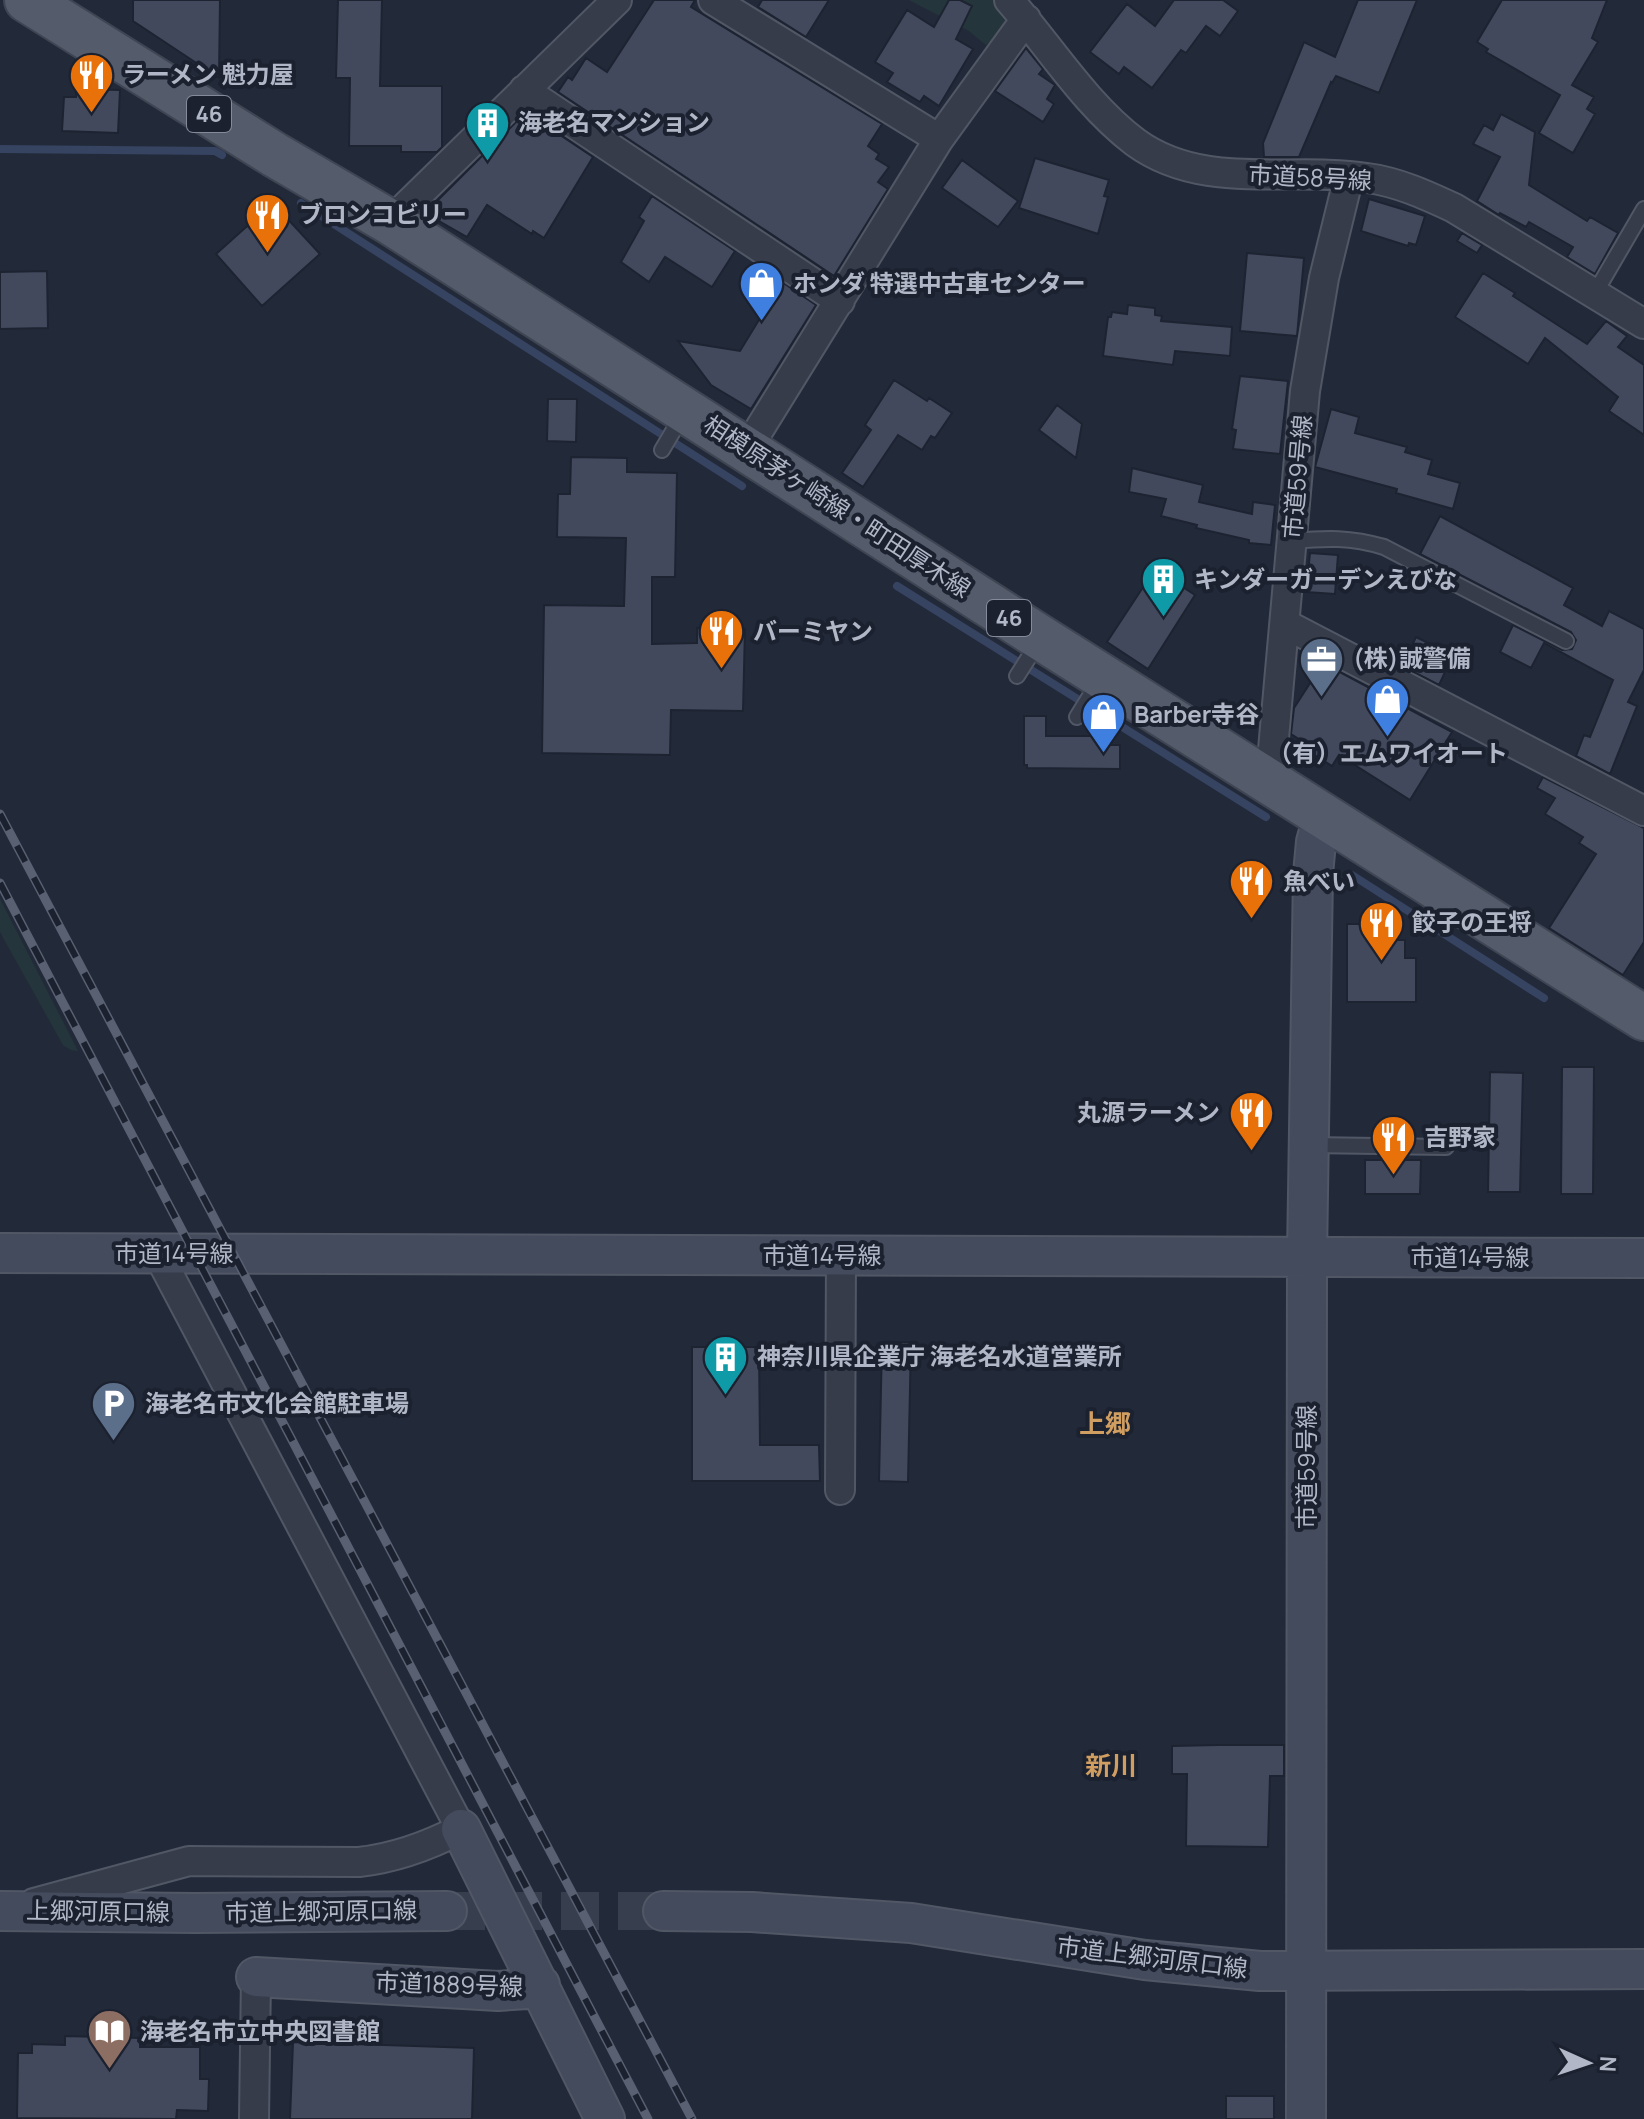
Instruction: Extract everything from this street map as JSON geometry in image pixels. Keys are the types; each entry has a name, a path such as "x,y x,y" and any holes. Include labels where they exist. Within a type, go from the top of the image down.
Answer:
{"main road":[{"name":"相模原茅ヶ崎線・町田厚木線","path":"27,0 275,155 390,222 680,420 747,449 1035,648 1088,700 1270,783 1639,1005"}],"street":[{"path":"390,222 617,0"},
{"path":"713,0 939,139"},
{"path":"747,449 1018,10"},
{"name":"市道58号線","path":"1018,10 1103,114 1137,143 1167,158 1215,172 1349,176 1388,182 1424,194 1454,208 1644,324"},
{"path":"524,90 840,301"},
{"name":"市道59号線","path":"1270,783 1305,391 1324,278 1349,176"},
{"path":"1285,624 1644,811"},
{"name":"市道59号線","path":"1306,2119 1307,1257 1313,874 1316,842 1323,817"},
{"name":"市道14号線","path":"0,1253 1644,1258"},
{"path":"158,1254 416,1742 540,1985"},
{"path":"840,1490 841,1256"},
{"path":"3,1911 189,1861 359,1862 422,1848 461,1829"},
{"name":"上郷河原口線","path":"3,1911 195,1913"},
{"name":"市道上郷河原口線","path":"195,1913 447,1911"},
{"name":"市道上郷河原口線","path":"663,1911 752,1912 911,1923 1145,1960 1260,1971 1644,1969"},
{"path":"254,2119 256,1977"},
{"name":"市道1889号線","path":"256,1977 498,1991 540,1985 605,2119"}],"lane":[{"path":"1595,293 1644,209"},
{"path":"662,450 680,420"},
{"path":"1292,541 1337,537 1384,547 1566,641"},
{"path":"1017,676 1035,648"},
{"path":"1309,1145 1446,1147"}],"shaded area":[{"path":"909,0 1005,0 1005,20 997,35 986,45 969,31"},
{"path":"0,899 78,1051 63,1045 0,932"}],"building":[{"path":"133,0 220,0 219,78 133,21"},
{"path":"338,0 382,0 380,86 442,86 442,147 437,152 401,152 401,146 349,146 350,78 336,78"},
{"path":"654,0 695,0 691,7 882,124 868,146 879,154 876,159 889,167 878,182 888,189 834,276 558,92 568,77 572,80 586,58 607,72"},
{"path":"762,0 829,0 806,37 758,7"},
{"path":"949,0 960,0 972,6 956,39 973,49 939,106 924,96 920,102 887,82 893,73 875,62 907,10 934,27"},
{"path":"1174,0 1223,0 1238,11 1220,36 1206,26 1186,53 1181,50 1152,88 1124,67 1119,74 1090,52 1127,4 1155,26"},
{"path":"1358,0 1417,0 1379,93 1336,76 1299,157 1264,157 1263,143 1304,42 1335,57"},
{"path":"1502,0 1607,0 1592,38 1598,42 1572,85 1594,97 1587,109 1595,114 1573,153 1539,133 1560,95 1486,52 1488,49 1477,42"},
{"path":"1026,48 1043,69 1039,74 1055,85 1047,99 1054,104 1043,122 995,91"},
{"name":"ラーメン 魁力屋","path":"76,89 120,90 118,133 62,131 64,97 76,97"},
{"path":"1501,114 1535,132 1529,185 1587,221 1590,217 1618,233 1595,274 1567,257 1573,247 1529,222 1526,227 1477,201 1500,157 1473,144 1484,125 1493,130"},
{"path":"519,119 535,127 539,121 593,157 544,238 533,231 532,234 487,205 467,237 425,213"},
{"path":"1035,158 1109,180 1104,196 1108,197 1098,234 1019,208"},
{"path":"962,160 1018,201 998,227 942,188"},
{"path":"652,196 735,251 712,287 665,257 649,282 621,262 644,221 639,217"},
{"path":"1369,199 1425,216 1416,245 1409,243 1408,246 1361,231"},
{"name":"ブロンコビリー","path":"273,203 320,254 262,306 216,254"},
{"path":"1462,233 1482,245 1477,253 1457,241"},
{"path":"1247,253 1304,258 1297,336 1240,331"},
{"path":"47,271 48,328 0,329 0,272"},
{"path":"1483,273 1587,344 1606,321 1627,336 1618,347 1644,365 1644,435 1609,411 1618,397 1545,338 1528,364 1455,317"},
{"path":"782,282 816,305 751,409 711,385 678,341 740,351"},
{"path":"1128,305 1155,308 1155,315 1162,316 1161,321 1232,327 1230,356 1175,351 1173,365 1103,356 1108,317 1112,312 1127,314"},
{"path":"1240,376 1288,381 1280,454 1233,449 1236,430 1232,429"},
{"path":"894,380 952,413 935,438 931,436 922,450 898,435 863,487 842,473 871,430 865,425"},
{"path":"548,399 577,399 576,442 547,441"},
{"path":"1057,405 1082,424 1076,458 1039,430"},
{"path":"1331,409 1359,417 1355,433 1407,447 1405,452 1432,460 1428,474 1460,483 1453,509 1396,493 1397,489 1315,467"},
{"path":"571,457 627,458 627,472 677,473 675,577 652,577 652,644 697,643 697,628 745,629 743,711 671,710 670,755 542,753 544,605 624,606 626,538 557,537 558,494 570,494"},
{"path":"1132,468 1203,485 1199,502 1252,514 1253,502 1275,505 1271,545 1249,543 1249,540 1161,516 1166,499 1129,492"},
{"path":"1440,516 1573,588 1564,605 1602,626 1609,611 1644,629 1644,670 1628,702 1637,706 1610,774 1576,756 1584,735 1590,737 1613,680 1544,643 1531,668 1500,652 1513,625 1562,650 1572,649 1576,640 1571,632 1420,554"},
{"path":"1310,553 1338,555 1335,594 1306,592"},
{"name":"キンダーガーデンえびな","path":"1155,569 1195,595 1148,669 1107,642"},
{"path":"1416,637 1453,655 1439,685 1402,666"},
{"path":"1323,663 1452,732 1410,800 1339,755 1332,766 1313,754 1316,750 1291,734 1294,708"},
{"path":"1024,716 1046,716 1046,736 1105,736 1105,745 1120,745 1120,769 1027,768 1024,765"},
{"path":"1543,777 1644,828 1644,942 1623,975 1549,928 1596,854 1579,843 1583,837 1545,814 1555,798 1537,788"},
{"name":"餃子の王将","path":"1347,924 1372,924 1372,940 1405,940 1405,958 1416,958 1416,1002 1347,1002"},
{"path":"1562,1067 1594,1067 1593,1194 1561,1194"},
{"path":"1490,1072 1523,1073 1520,1192 1488,1192"},
{"name":"吉野家","path":"1365,1160 1421,1160 1420,1194 1365,1194"},
{"path":"882,1342 911,1342 908,1482 879,1481"},
{"name":"神奈川県企業庁 海老名水道営業所","path":"692,1347 759,1347 760,1445 819,1445 820,1481 692,1481"},
{"path":"1284,1745 1284,1776 1270,1776 1268,1847 1186,1846 1187,1774 1172,1774 1172,1746"},
{"name":"海老名市立中央図書館","path":"65,2036 140,2038 140,2047 200,2047 200,2079 209,2079 208,2111 177,2110 176,2119 17,2118 18,2053 32,2053 32,2044 65,2045"},
{"path":"293,2042 474,2048 472,2119 290,2119"},
{"path":"1226,2096 1274,2096 1274,2119 1226,2119"}],"waterway":[{"path":"0,149 215,151 222,155"},
{"path":"301,203 742,486"},
{"path":"897,586 1266,817"},
{"path":"1352,875 1544,998"}],"tunnel":[{"path":"447,1911 663,1911"}],"railway":[{"path":"0,814 692,2119"},
{"path":"0,883 648,2119"}],"place":[{"name":"ラーメン 魁力屋","path":"91,114"},
{"name":"海老名マンション","path":"487,162"},
{"name":"ブロンコビリー","path":"268,254"},
{"name":"ホンダ 特選中古車センター","path":"762,323"},
{"name":"キンダーガーデンえびな","path":"1163,619"},
{"name":"バーミヤン","path":"722,671"},
{"name":"(株)誠警備","path":"1322,698"},
{"name":"（有）エムワイオート","path":"1388,739"},
{"name":"Barber寺谷","path":"1103,754"},
{"name":"魚べい","path":"1252,921"},
{"name":"餃子の王将","path":"1381,962"},
{"name":"丸源ラーメン","path":"1251,1152"},
{"name":"吉野家","path":"1393,1177"},
{"name":"神奈川県企業庁 海老名水道営業所","path":"726,1396"},
{"name":"海老名市文化会館駐車場","path":"114,1443"},
{"name":"海老名市立中央図書館","path":"109,2071"}],"district":[{"name":"上郷","path":"1105,1424"},
{"name":"新川","path":"1111,1766"}]}
